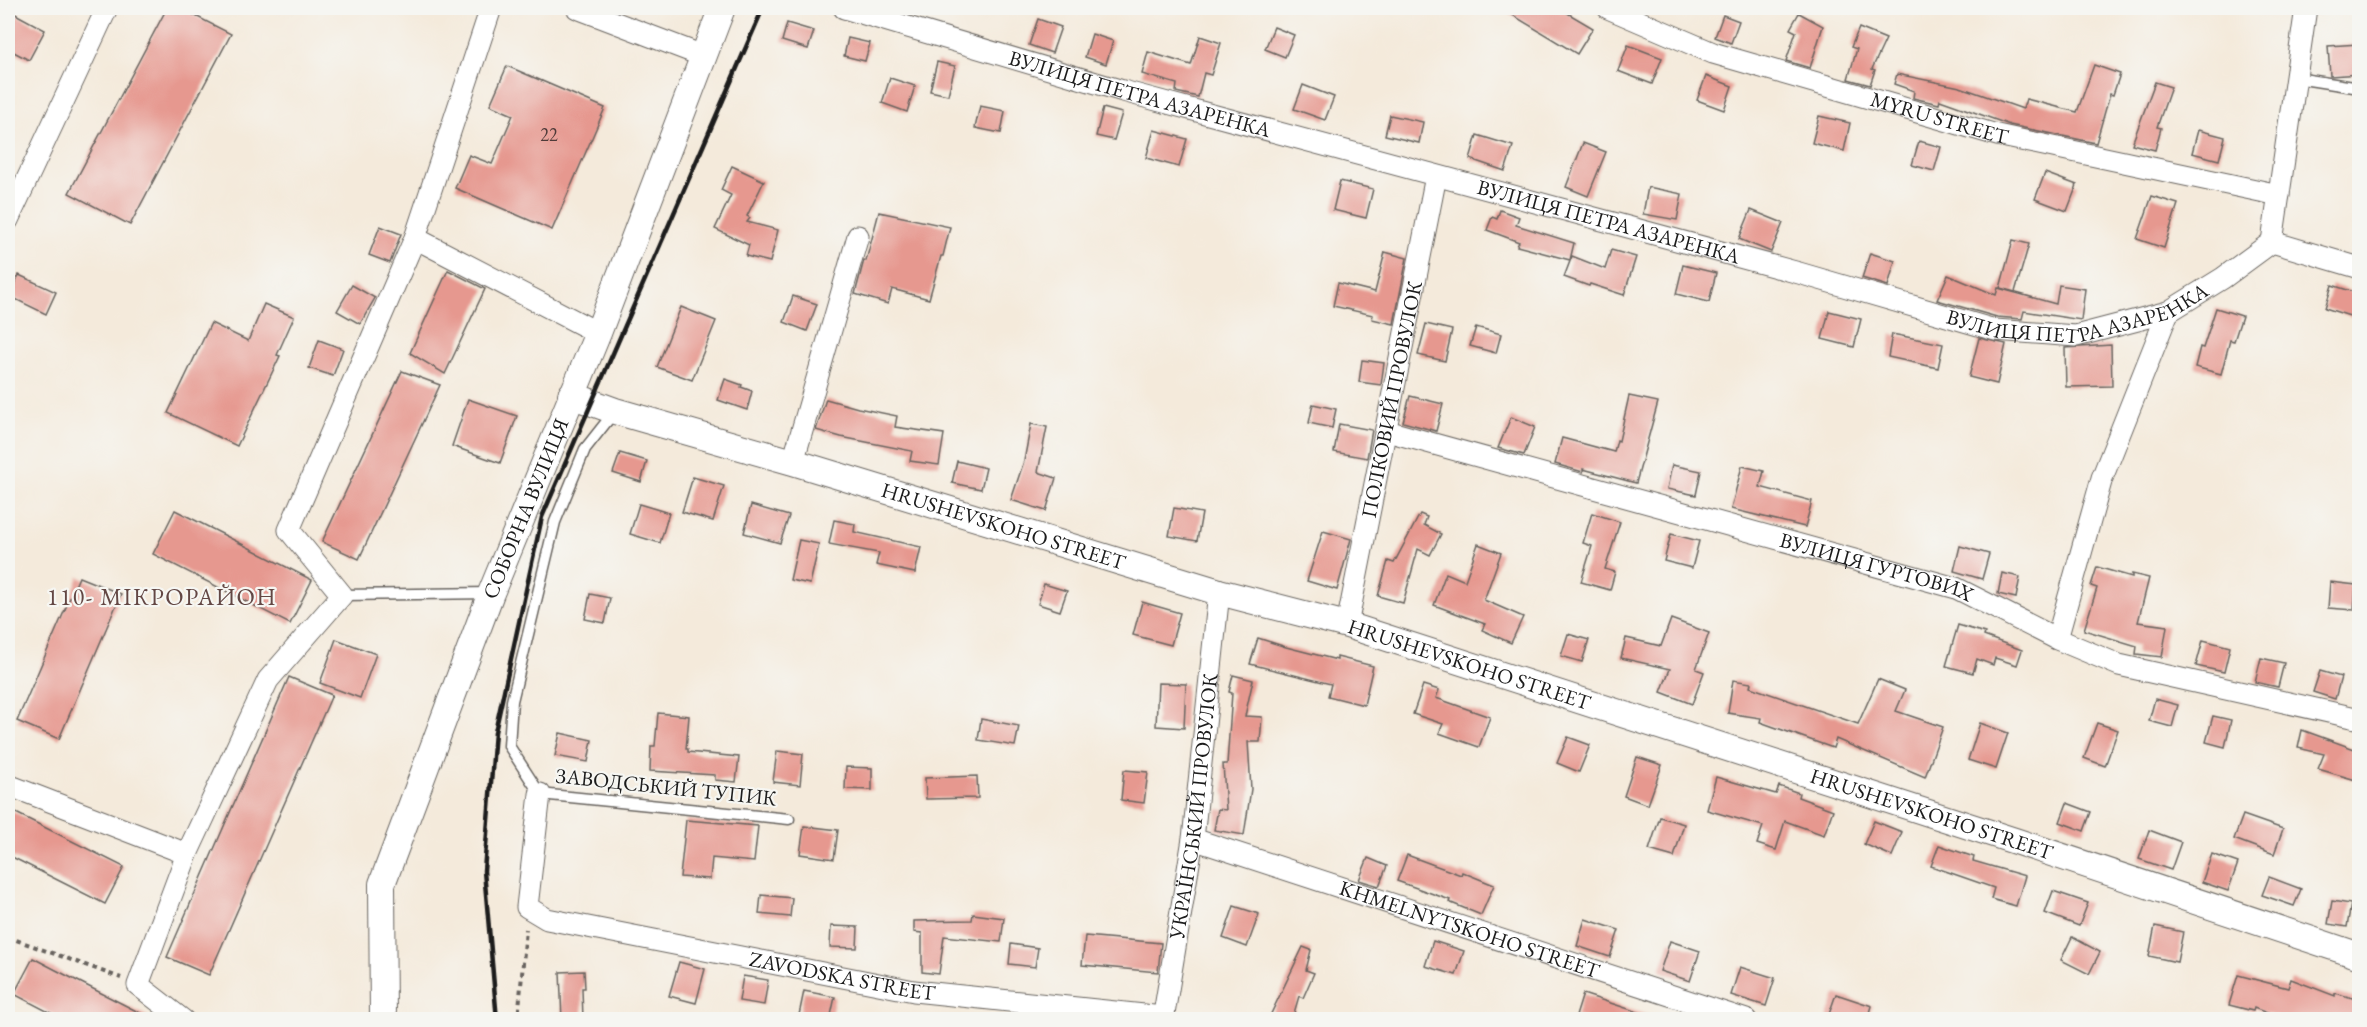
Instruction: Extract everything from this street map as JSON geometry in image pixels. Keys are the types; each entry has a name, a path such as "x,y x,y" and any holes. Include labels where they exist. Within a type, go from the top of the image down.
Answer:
{"street":[{"path":"8,220 17,176 107,8"},
{"path":"183,1020 138,985 187,854 268,680 342,595 289,530 415,238 491,8"},
{"path":"577,8 703,56"},
{"name":"СОБОРНА ВУЛИЦЯ","path":"382,1020 382,884 491,592 598,333 722,8"},
{"name":"ВУЛИЦЯ ПЕТРА АЗАРЕНКА","path":"844,8 1122,92 1799,273 1995,330 2076,336 2168,312 2223,278 2272,242"},
{"name":"MYRU STREET","path":"1608,8 1713,52 1997,135 2279,195"},
{"path":"2306,8 2272,242 2360,268"},
{"name":"ПОЛКОВИЙ ПРОВУЛОК","path":"1347,625 1388,431 1436,176"},
{"path":"793,462 858,236"},
{"path":"415,238 598,333"},
{"path":"2057,639 2102,478 2168,312"},
{"name":"HRUSHEVSKOHO STREET","path":"571,395 615,411 793,462 1220,592 1347,625 2014,840 2360,956"},
{"name":"ВУЛИЦЯ ГУРТОВИХ","path":"1388,431 1956,588 2057,639 2119,665 2360,719"},
{"name":"УКРАЇНСЬКИЙ ПРОВУЛОК","path":"1163,1018 1194,839 1220,592"},
{"path":"8,784 187,854"},
{"path":"527,907 540,794"},
{"name":"KHMELNYTSKOHO STREET","path":"1194,839 1746,1020"},
{"name":"ZAVODSKA STREET","path":"527,907 547,919 914,991 1163,1018"}],"lane":[{"path":"2296,78 2360,88"},
{"name":"СОБОРНА ВУЛИЦЯ","path":"540,794 509,746 512,701 555,522 585,449 615,411"},
{"path":"342,595 491,592"},
{"name":"ЗАВОДСЬКИЙ ТУПИК","path":"540,794 789,819"}],"path":[{"path":"518,1020 527,907"},
{"path":"8,937 138,985"}],"building":[{"path":"167,8 180,8 231,34 130,225 69,193"},
{"path":"1501,8 1559,8 1593,28 1577,54"},
{"path":"8,10 45,30 29,60 8,49"},
{"path":"1799,13 1823,26 1810,68 1786,61 1796,32 1790,29"},
{"path":"1723,15 1739,21 1731,43 1715,37"},
{"path":"1038,19 1061,27 1052,53 1029,45"},
{"path":"787,23 814,31 808,49 782,41"},
{"path":"1274,27 1294,35 1285,57 1265,49"},
{"path":"1859,28 1886,39 1872,69 1875,70 1870,85 1848,79 1857,49 1851,47"},
{"path":"1092,34 1113,41 1106,64 1085,57"},
{"path":"1200,36 1221,43 1211,75 1204,73 1198,97 1176,92 1177,84 1142,74 1148,52 1191,65"},
{"path":"848,38 870,43 865,61 844,56"},
{"path":"2359,44 2360,74 2330,76 2328,46"},
{"path":"1628,45 1662,58 1652,84 1618,71"},
{"path":"937,62 955,66 948,95 930,91"},
{"path":"2094,65 2120,74 2113,95 2110,94 2096,143 2010,125 1940,100 1939,104 1913,98 1914,91 1894,84 1897,74 1960,87 2023,109 2026,99 2077,112"},
{"path":"507,66 605,108 552,230 455,188 469,155 492,164 513,115 490,105"},
{"path":"1706,76 1732,86 1724,110 1697,100"},
{"path":"890,78 915,86 907,112 882,103"},
{"path":"2155,82 2171,87 2157,127 2161,128 2155,150 2132,144"},
{"path":"1303,85 1334,97 1325,120 1294,109"},
{"path":"980,106 1005,111 1001,133 975,128"},
{"path":"1103,108 1122,113 1114,140 1096,136"},
{"path":"1390,115 1423,122 1419,143 1385,135"},
{"path":"1819,116 1850,123 1844,151 1812,143"},
{"path":"1154,130 1187,139 1179,167 1146,158"},
{"path":"2198,130 2225,137 2219,160 2192,153"},
{"path":"1477,135 1513,146 1505,171 1470,159"},
{"path":"1919,141 1941,147 1934,171 1912,165"},
{"path":"1583,143 1606,152 1588,196 1566,187"},
{"path":"732,166 764,181 747,216 750,218 747,222 778,230 770,262 746,256 749,245 715,229 731,195 721,190"},
{"path":"2045,173 2077,185 2067,211 2035,199"},
{"path":"1340,181 1373,189 1366,218 1333,210"},
{"path":"1648,187 1682,194 1677,220 1643,214"},
{"path":"2152,196 2178,204 2164,248 2137,239"},
{"path":"1500,210 1519,217 1516,225 1574,243 1570,260 1517,246 1519,242 1487,230 1492,217 1497,219"},
{"path":"1751,210 1783,223 1771,252 1739,239"},
{"path":"879,212 950,227 929,299 892,289 888,304 855,294"},
{"path":"380,226 401,234 390,263 369,255"},
{"path":"2013,240 2029,244 2015,292 2000,288"},
{"path":"1611,250 1636,257 1624,295 1564,277 1572,256 1605,269"},
{"path":"1385,252 1407,258 1394,324 1372,319 1373,315 1333,306 1338,283 1375,292"},
{"path":"1870,253 1895,261 1888,286 1862,278"},
{"path":"1683,265 1716,273 1709,302 1676,294"},
{"path":"448,270 485,289 445,374 410,353"},
{"path":"19,275 56,292 46,314 9,296"},
{"path":"1948,275 1996,295 1998,288 2056,304 2059,285 2085,289 2081,320 2024,311 2022,319 1997,317 1937,300"},
{"path":"352,285 375,298 360,324 337,311"},
{"path":"2332,285 2360,294 2360,306 2356,318 2325,308"},
{"path":"793,296 817,304 807,331 784,322"},
{"path":"264,304 294,317 277,355 280,356 237,446 168,413 211,323 248,341"},
{"path":"681,307 716,321 692,380 657,367"},
{"path":"2216,308 2242,316 2234,341 2230,340 2221,374 2195,367 2200,347 2203,348"},
{"path":"1829,311 1861,319 1854,347 1822,339"},
{"path":"1426,324 1452,330 1445,361 1418,355"},
{"path":"1476,327 1501,334 1496,353 1470,346"},
{"path":"1892,334 1943,344 1938,368 1888,357"},
{"path":"1979,338 2006,344 1997,384 1969,377"},
{"path":"319,340 343,349 333,376 309,368"},
{"path":"2111,345 2112,386 2066,387 2065,348"},
{"path":"1362,360 1384,363 1381,385 1359,382"},
{"path":"402,371 440,385 359,559 322,542"},
{"path":"725,379 752,391 747,410 718,400"},
{"path":"1410,396 1443,404 1436,431 1403,422"},
{"path":"1629,396 1658,402 1636,483 1555,464 1562,438 1614,452 1617,440 1619,441"},
{"path":"468,399 517,416 500,463 452,446"},
{"path":"826,399 897,416 895,427 944,434 939,465 910,461 912,451 816,430"},
{"path":"1313,404 1336,409 1332,428 1309,423"},
{"path":"1511,417 1535,427 1524,455 1498,448"},
{"path":"1031,424 1047,427 1038,472 1056,478 1046,511 1011,500 1024,461"},
{"path":"1339,424 1372,430 1367,458 1334,452"},
{"path":"620,453 647,461 641,482 613,473"},
{"path":"957,461 986,468 981,489 952,483"},
{"path":"1672,465 1701,471 1696,495 1667,489"},
{"path":"1742,466 1764,471 1760,487 1812,501 1805,527 1731,509"},
{"path":"693,477 724,486 713,521 682,512"},
{"path":"639,504 669,513 660,543 630,534"},
{"path":"751,505 789,516 780,543 744,533"},
{"path":"1174,508 1202,513 1197,541 1169,536"},
{"path":"175,510 312,580 290,624 153,554"},
{"path":"1592,513 1620,522 1605,569 1615,572 1610,590 1581,582 1592,546 1583,543"},
{"path":"1420,514 1427,517 1424,525 1441,534 1430,555 1418,549 1403,603 1378,596 1388,561 1394,563"},
{"path":"834,520 855,524 854,532 921,547 915,573 876,565 879,553 829,544"},
{"path":"1323,531 1351,539 1337,590 1307,581"},
{"path":"1671,534 1699,541 1692,568 1664,561"},
{"path":"799,540 819,544 810,584 790,580"},
{"path":"1478,544 1501,553 1484,600 1523,617 1511,643 1482,630 1485,624 1434,605 1446,573 1465,581"},
{"path":"1960,546 1989,554 1982,579 1954,571"},
{"path":"2097,567 2132,577 2132,574 2149,578 2138,622 2167,626 2162,657 2136,654 2137,646 2084,630 2097,588 2091,586"},
{"path":"2002,573 2020,577 2016,598 1998,594"},
{"path":"79,577 121,594 59,739 17,721"},
{"path":"2330,582 2356,585 2354,610 2328,608"},
{"path":"1044,584 1067,591 1060,611 1038,604"},
{"path":"590,594 610,598 605,623 585,619"},
{"path":"1142,602 1180,613 1171,645 1133,635"},
{"path":"1671,619 1709,633 1696,669 1704,672 1692,704 1661,692 1670,669 1621,658 1626,638 1661,646"},
{"path":"1958,625 1985,633 1984,636 2022,650 2017,665 1995,658 1993,665 1977,659 1973,673 1946,666"},
{"path":"1568,634 1589,640 1582,662 1561,656"},
{"path":"1258,638 1337,660 1337,657 1373,666 1364,705 1328,696 1331,684 1250,664"},
{"path":"336,639 376,654 360,698 320,683"},
{"path":"2203,640 2230,647 2224,672 2196,666"},
{"path":"2261,658 2284,663 2278,687 2255,682"},
{"path":"2320,671 2341,677 2335,699 2313,692"},
{"path":"1233,675 1253,680 1245,716 1262,717 1260,742 1248,742 1251,789 1244,835 1214,830 1218,809 1226,810 1223,764 1227,764 1232,693 1229,692"},
{"path":"289,677 332,695 209,975 167,957"},
{"path":"1878,679 1905,690 1896,711 1943,727 1925,777 1836,739 1833,748 1760,722 1761,718 1728,713 1733,680 1751,683 1750,687 1858,724"},
{"path":"1158,683 1186,684 1184,728 1156,726"},
{"path":"1423,685 1439,690 1436,698 1490,717 1479,747 1439,733 1443,724 1413,714"},
{"path":"2155,699 2178,705 2172,727 2149,721"},
{"path":"658,713 689,716 686,749 688,752 739,757 736,782 715,780 715,775 650,771 651,746 655,746"},
{"path":"2213,716 2231,720 2225,747 2206,742"},
{"path":"981,719 1019,726 1015,746 978,740"},
{"path":"1980,723 2008,733 1996,769 1968,760"},
{"path":"2097,723 2118,730 2105,766 2084,758"},
{"path":"2302,730 2360,751 2360,770 2356,780 2318,769 2324,754 2298,748"},
{"path":"560,733 592,740 588,762 555,756"},
{"path":"1568,737 1590,745 1579,772 1557,763"},
{"path":"777,751 803,754 800,785 773,782"},
{"path":"1637,757 1662,765 1648,805 1624,796"},
{"path":"846,767 872,768 872,790 845,789"},
{"path":"1124,770 1148,772 1144,803 1121,800"},
{"path":"977,776 978,798 926,799 925,778"},
{"path":"1716,777 1776,794 1779,786 1799,793 1798,797 1833,810 1824,835 1785,821 1776,850 1757,844 1763,826 1707,810"},
{"path":"2067,803 2091,812 2084,831 2060,822"},
{"path":"8,809 124,867 105,904 8,855"},
{"path":"2243,815 2283,829 2274,854 2234,839"},
{"path":"1660,817 1684,824 1674,857 1649,850"},
{"path":"686,820 758,826 754,862 712,858 710,879 680,877"},
{"path":"1874,821 1902,832 1892,856 1864,844"},
{"path":"804,826 838,830 834,859 800,854"},
{"path":"2149,830 2181,842 2171,870 2139,859"},
{"path":"1939,845 1974,857 1973,861 2025,876 2016,906 1991,899 1994,888 1931,866"},
{"path":"2212,854 2238,863 2228,891 2202,882"},
{"path":"1407,855 1461,875 1462,872 1494,885 1481,915 1449,902 1450,900 1397,881"},
{"path":"1368,858 1387,866 1379,886 1359,880"},
{"path":"2269,877 2301,889 2294,906 2262,895"},
{"path":"2053,891 2088,903 2079,926 2045,913"},
{"path":"761,895 792,898 790,917 759,914"},
{"path":"2332,901 2351,904 2347,927 2328,924"},
{"path":"1234,906 1259,914 1247,947 1223,938"},
{"path":"973,914 1004,918 1001,942 944,936 939,974 922,972 922,933 914,932 914,921 972,920"},
{"path":"1585,919 1619,930 1610,957 1577,946"},
{"path":"831,926 858,927 857,948 830,947"},
{"path":"2155,926 2183,932 2177,962 2149,956"},
{"path":"1085,936 1161,943 1158,972 1082,965"},
{"path":"2072,937 2100,952 2089,974 2061,960"},
{"path":"1433,941 1464,951 1456,975 1425,966"},
{"path":"1670,941 1700,951 1690,981 1660,971"},
{"path":"1011,944 1038,948 1035,967 1009,964"},
{"path":"1303,947 1311,950 1306,970 1314,973 1303,998 1299,996 1292,1020 1268,1020"},
{"path":"33,958 154,1020 64,1020 14,994"},
{"path":"679,962 705,969 696,1003 669,996"},
{"path":"1740,967 1775,978 1766,1006 1731,995"},
{"path":"584,971 583,1020 562,1020 560,972"},
{"path":"2238,975 2288,988 2291,979 2335,996 2335,993 2360,1000 2360,1020 2285,1020 2254,1008 2253,1011 2229,1005"},
{"path":"743,976 768,980 764,1005 739,1001"},
{"path":"804,991 835,997 830,1020 799,1015"},
{"path":"1583,994 1650,1016 1649,1020 1588,1020 1576,1016"},
{"path":"1836,994 1872,1006 1868,1020 1827,1020"}],"railway":[{"path":"497,1020 484,871 495,732 542,517 763,8"}],"district":[{"name":"110- МІКРОРАЙОН","path":"162,597"}]}
